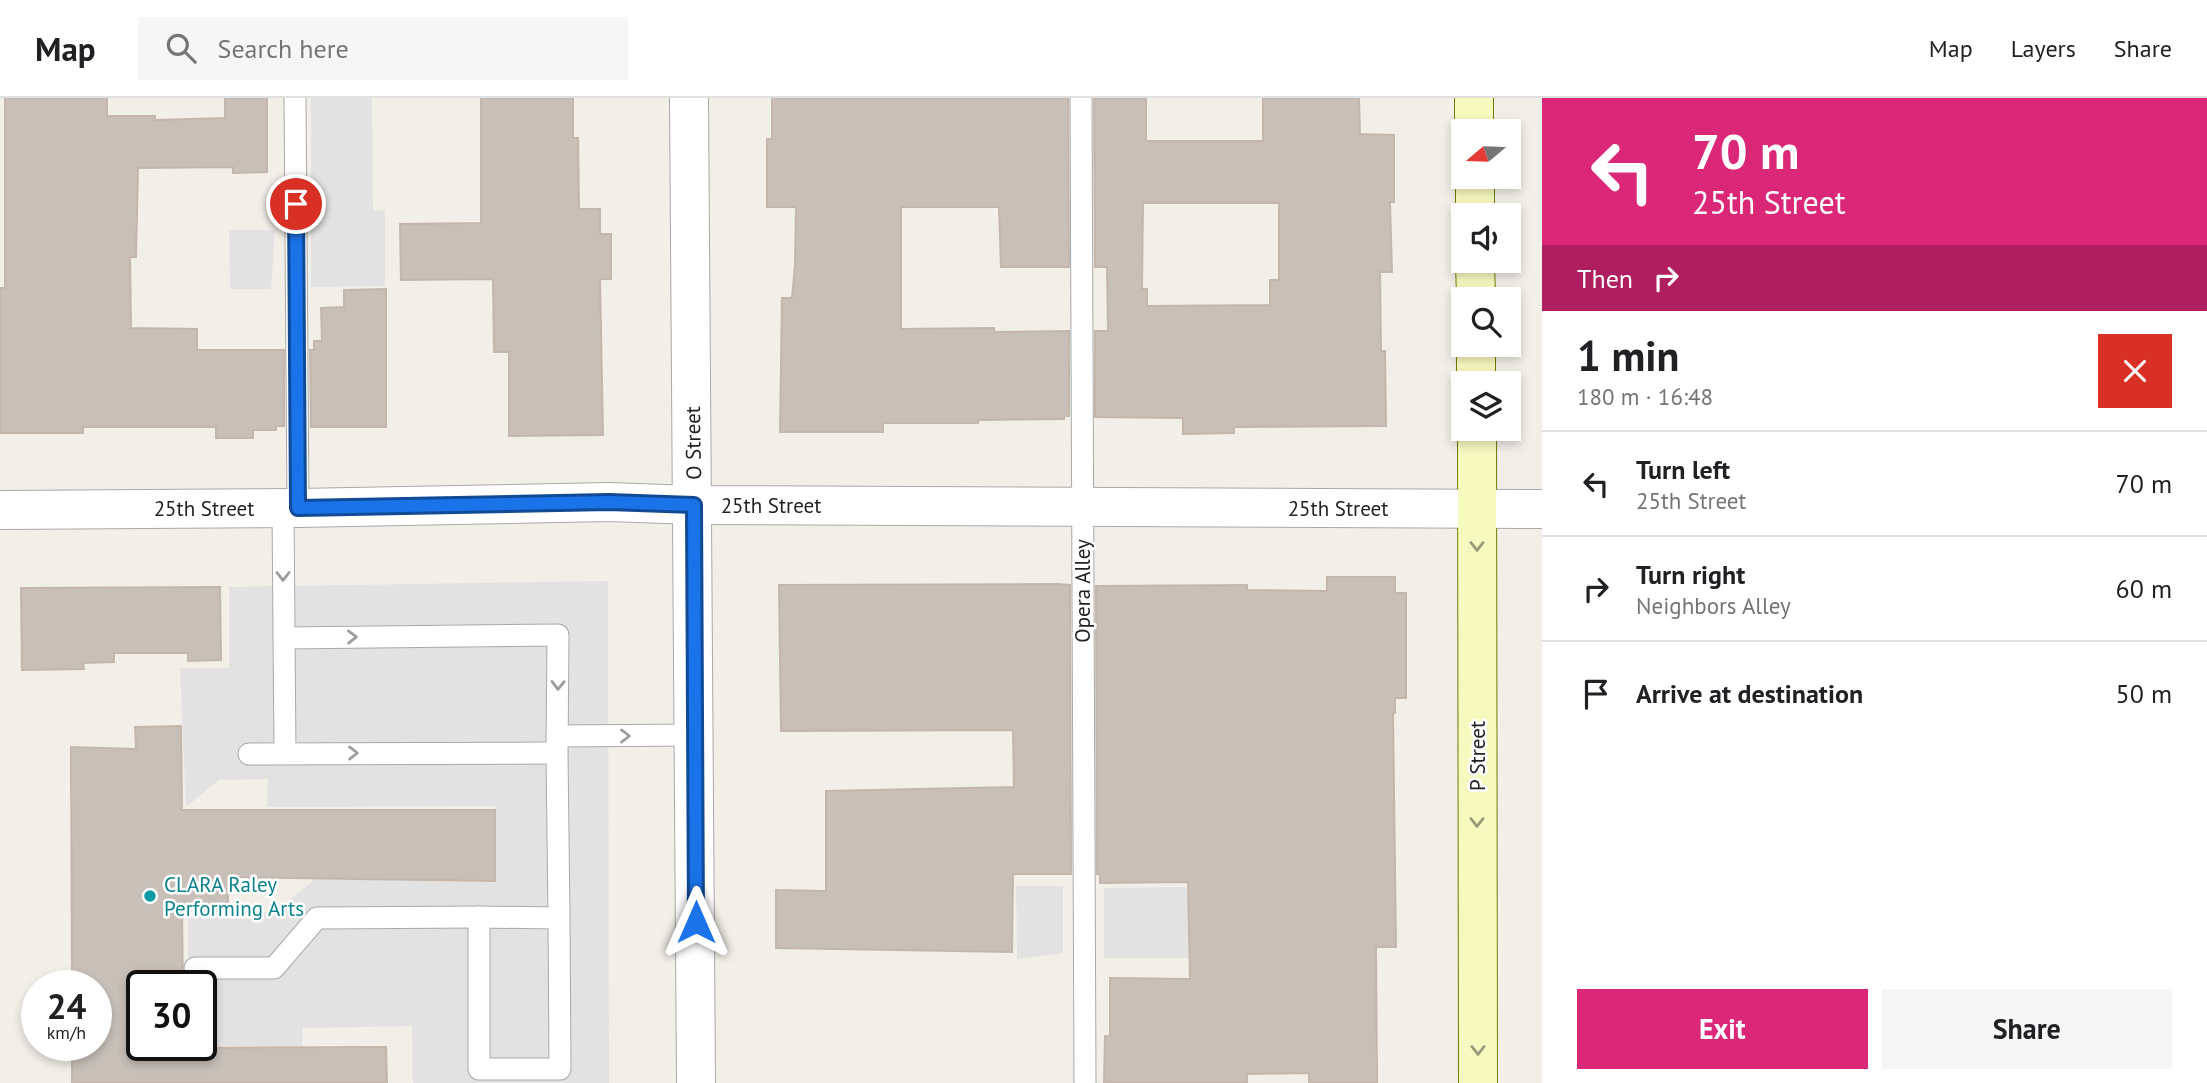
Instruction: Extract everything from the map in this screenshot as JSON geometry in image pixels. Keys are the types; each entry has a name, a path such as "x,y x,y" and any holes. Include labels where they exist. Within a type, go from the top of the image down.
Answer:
{"main road":[{"path":"1474,98 1474,119"},
{"name":"P Street","path":"1476,441 1478,1083"}],"street":[{"name":"O Street","path":"690,98 696,1083"},
{"name":"25th Street","path":"0,510 609,502 1082,508 1542,509"}],"lane":[{"path":"285,753 284,638 290,508 295,98"},
{"name":"Opera Alley","path":"1081,98 1085,1083"},
{"path":"284,638 558,635 560,1069 479,1069 479,918"},
{"path":"249,754 557,745 695,735"},
{"path":"195,968 274,968 317,918 559,918"}],"shaded area":[{"path":"311,98 372,98 373,211 385,210 385,286 311,287"},
{"path":"229,230 275,230 271,289 230,289"},
{"path":"608,581 609,1083 413,1083 412,1026 303,1028 302,1046 217,1046 217,970 188,970 188,914 274,913 315,879 496,882 495,806 267,807 268,779 219,780 186,807 180,668 229,668 229,587"},
{"path":"1016,886 1063,886 1063,953 1017,959"},
{"path":"1189,887 1190,958 1104,958 1104,888"}],"building":[{"path":"5,98 107,98 107,116 155,116 155,120 225,118 225,98 267,98 267,172 233,173 233,167 138,168 136,257 130,257 131,328 197,329 197,350 284,350 284,426 276,426 276,430 253,430 253,438 216,438 216,427 83,427 83,433 0,433 0,288 5,288"},
{"path":"481,98 573,98 573,138 578,138 579,209 600,209 600,234 611,234 611,279 600,279 603,435 509,436 509,352 494,352 493,279 401,280 400,224 481,223"},
{"path":"772,98 1068,98 1069,267 1001,267 999,207 901,207 901,329 994,328 994,332 1069,331 1069,416 1064,416 1064,419 978,420 978,423 883,423 883,432 780,432 782,298 792,298 796,207 767,207 767,139 772,139"},
{"path":"1094,98 1146,98 1146,141 1263,141 1263,98 1359,98 1360,134 1394,135 1394,202 1390,202 1392,272 1380,272 1386,426 1234,427 1234,433 1183,434 1183,418 1095,417 1095,331 1108,331 1107,267 1095,267","holes":["1143,203 1279,203 1279,280 1270,280 1270,305 1147,306 1147,289 1142,289"]},
{"path":"386,289 386,427 311,427 310,350 314,350 314,341 322,341 321,308 344,307 344,290"},
{"path":"1327,577 1395,577 1395,593 1406,593 1406,698 1395,698 1393,713 1396,947 1376,947 1377,1083 1309,1083 1309,1073 1247,1074 1247,1083 1104,1083 1105,1036 1110,1036 1110,978 1190,979 1188,882 1100,883 1100,874 1097,874 1096,586 1247,585 1247,590 1327,591"},
{"path":"779,585 1070,585 1071,874 1013,874 1012,952 776,948 776,890 826,891 826,791 1014,787 1013,730 781,731"},
{"path":"220,587 221,660 188,661 188,653 114,653 114,662 83,663 84,669 22,670 21,588"},
{"name":"CLARA Raley Performing Arts","path":"181,726 182,810 495,810 495,881 228,877 228,911 182,911 183,970 126,970 126,1061 217,1061 217,1048 386,1047 387,1083 72,1083 72,1061 112,1061 112,970 72,970 71,747 136,749 135,727"}],"place":[{"name":"CLARA Raley Performing Arts","path":"150,896"}],"route":[{"path":"296,204 298,508 609,502 694,505 696,922"}]}
